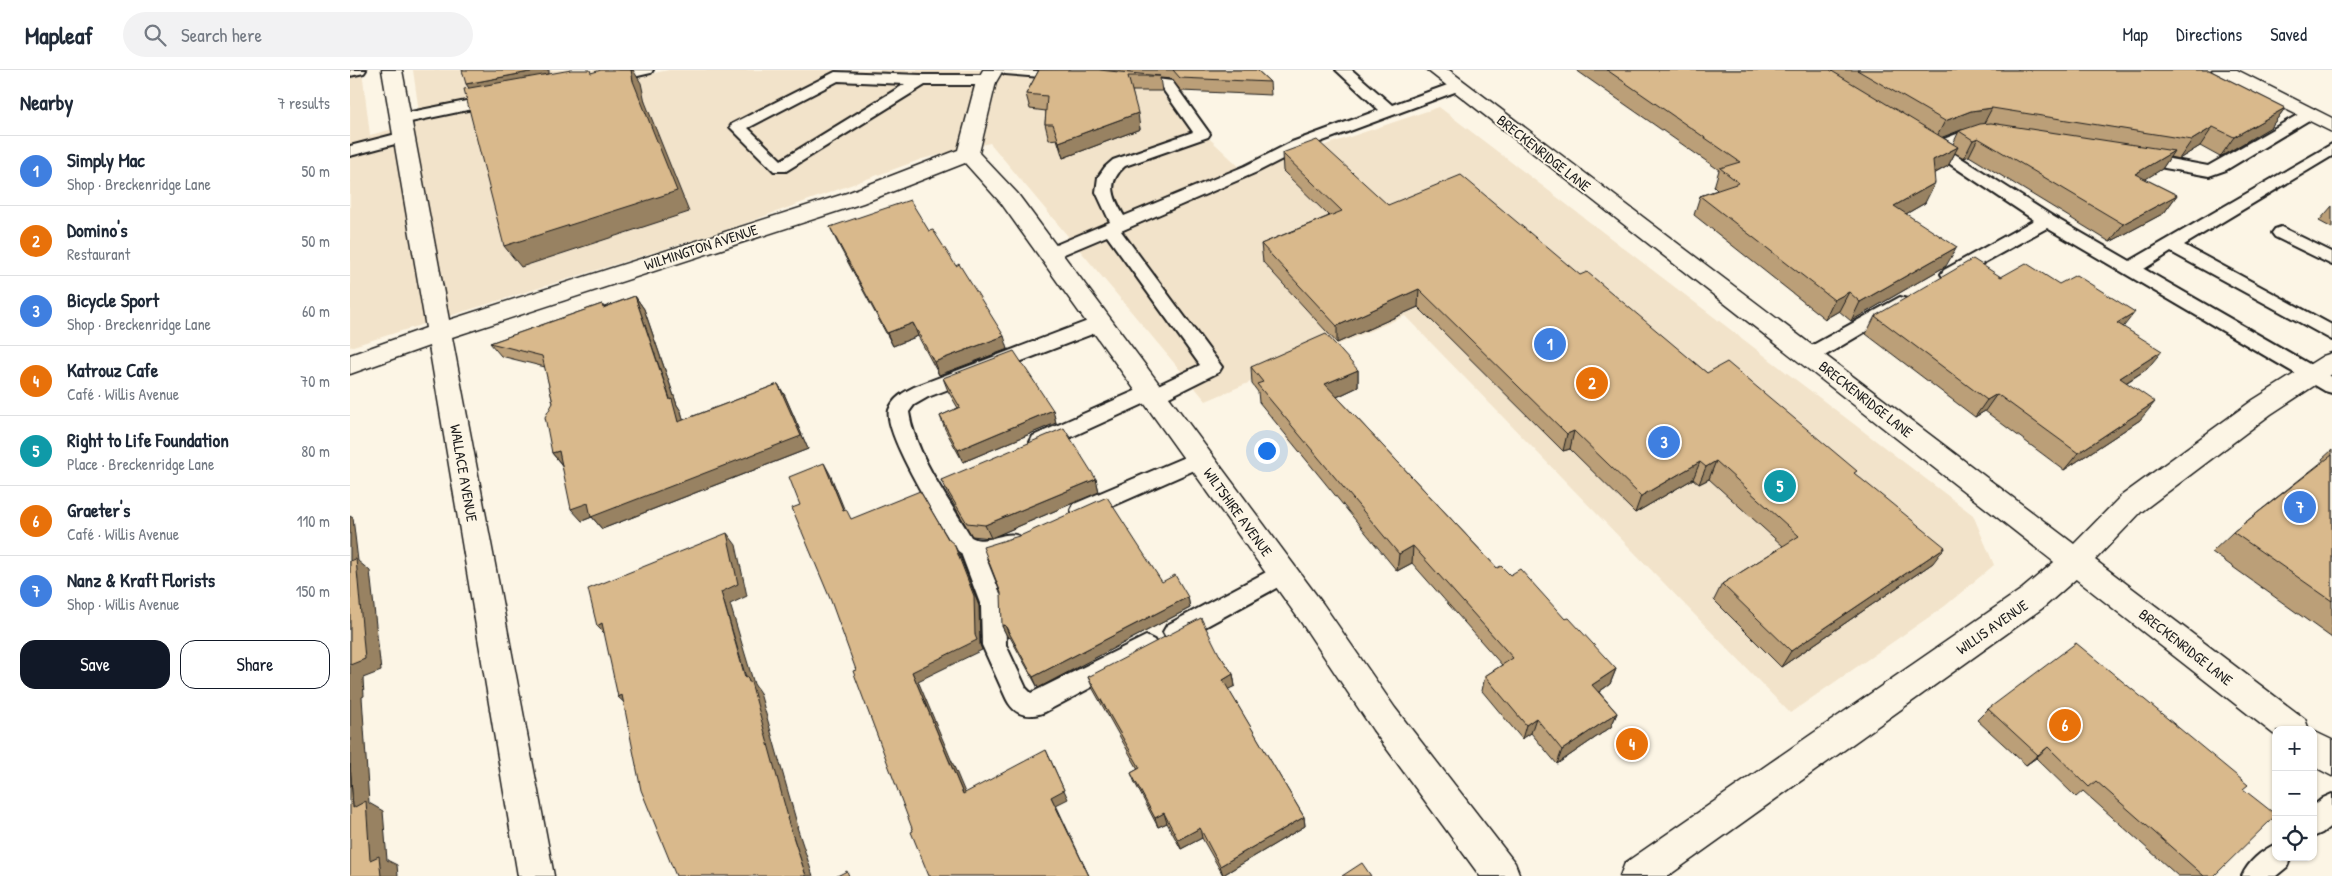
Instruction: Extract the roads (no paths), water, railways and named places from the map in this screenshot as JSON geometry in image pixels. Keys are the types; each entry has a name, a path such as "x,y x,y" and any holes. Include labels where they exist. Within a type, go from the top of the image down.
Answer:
{"street":[{"name":"WALLACE AVENUE","path":"392,70 536,876"},
{"name":"BRECKENRIDGE LANE","path":"1437,70 2288,726"},
{"path":"2222,70 2332,126"},
{"path":"968,154 995,73"},
{"name":"WILTSHIRE AVENUE","path":"968,154 1009,198 1101,322 1283,573 1384,719 1502,876"},
{"name":"WILMINGTON AVENUE","path":"350,364 439,333 855,198 968,154"},
{"name":"WILLIS AVENUE","path":"1638,876 2033,598 2076,561 2131,504 2262,407 2326,374"},
{"path":"2317,749 2332,760"}],"lane":[{"path":"350,72 359,70"},
{"path":"596,77 646,70"},
{"path":"1343,70 1390,111"},
{"path":"922,80 780,168 738,127 834,73 922,80 995,73 1082,76"},
{"path":"1021,450 1212,367 1115,226 1104,191 1105,178 1112,168 1119,163 1202,134 1167,84 1120,80"},
{"path":"1050,254 1251,169 1298,145 1458,86"},
{"path":"350,151 403,128 491,95 510,94"},
{"path":"2125,155 2209,171 2220,167 2308,114"},
{"path":"1934,148 1968,135 1982,134 2002,137"},
{"path":"1917,138 2048,221 2130,269 2326,374"},
{"path":"2130,269 2332,149"},
{"path":"1936,282 2030,228 2048,221"},
{"path":"2281,233 2332,259"},
{"path":"2171,245 2332,333"},
{"path":"1809,356 1919,292"},
{"path":"1101,322 921,392 904,402 899,412 901,427 940,483 963,543 971,549 993,606 995,622 994,645 1017,696 1026,705 1036,704 1283,573"},
{"path":"1063,519 1199,459"},
{"path":"971,549 992,549 1027,535"},
{"path":"2317,820 2332,807"},
{"path":"2256,876 2273,861"}],"place":[{"name":"Simply Mac","path":"1550,344"},
{"name":"Domino's","path":"1592,383"},
{"name":"Bicycle Sport","path":"1664,442"},
{"name":"Right to Life Foundation","path":"1780,486"},
{"name":"Nanz & Kraft Florists","path":"2300,507"},
{"name":"Graeter's","path":"2065,725"},
{"name":"Katrouz Cafe","path":"1632,744"}]}
